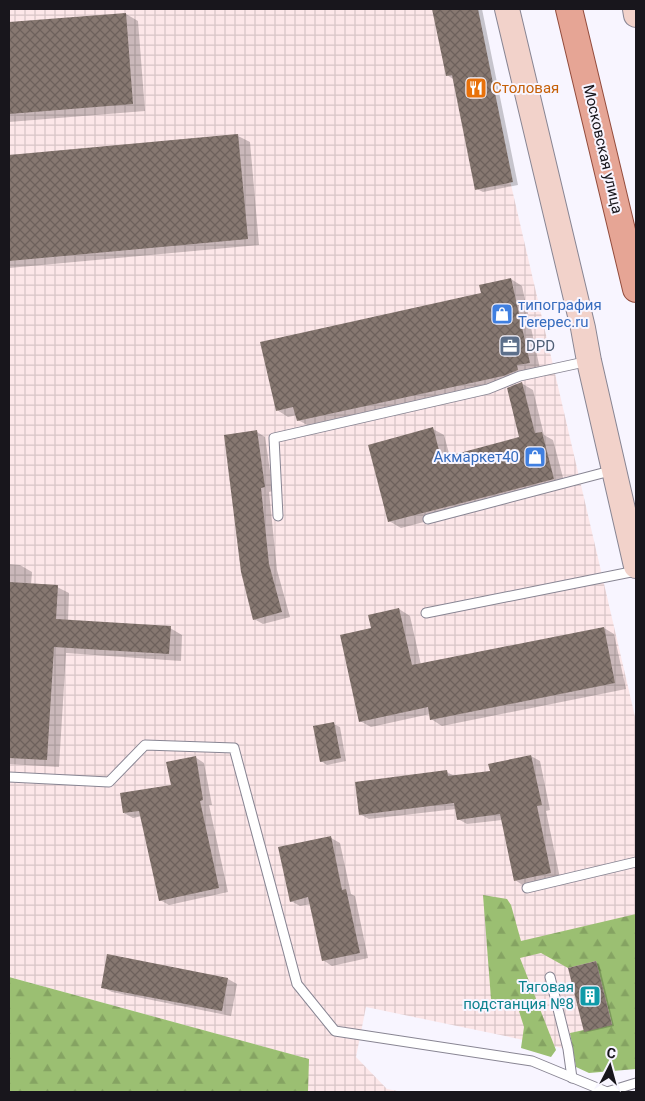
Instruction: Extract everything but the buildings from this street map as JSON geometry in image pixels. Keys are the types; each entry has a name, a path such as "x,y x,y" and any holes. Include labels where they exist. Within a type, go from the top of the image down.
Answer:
{"main road":[{"path":"507,9 583,328 636,566"},
{"name":"Московская улица","path":"569,9 636,289"},
{"path":"635,9 636,15"}],"lane":[{"path":"278,516 274,438 488,389 520,376 589,361"},
{"path":"428,519 614,470"},
{"path":"426,614 636,571"},
{"path":"9,777 109,782 145,745 234,748 297,984 335,1031 532,1061 607,1092 636,1083"},
{"path":"527,888 636,862"},
{"path":"550,977 568,1049 572,1078"}],"shaded area":[{"path":"9,9 470,9 636,721 636,1054 591,1054 366,1007 356,1057 387,1089 403,1092 308,1092 308,1059 9,977"}],"green space":[{"path":"483,895 507,899 511,905 521,941 636,914 636,1069 589,1073 576,1067 570,1033 612,1024 596,961 568,968 541,953 520,958 556,1050 551,1057 521,1048 524,1027 518,1008 491,999"},
{"path":"9,977 309,1059 308,1092 9,1092"}],"place":[{"name":"Столовая","path":"476,88"},
{"name":"типография Terepec.ru","path":"502,314"},
{"name":"DPD","path":"510,346"},
{"name":"Акмаркет40","path":"535,457"},
{"name":"Тяговая подстанция №8","path":"590,996"}]}
